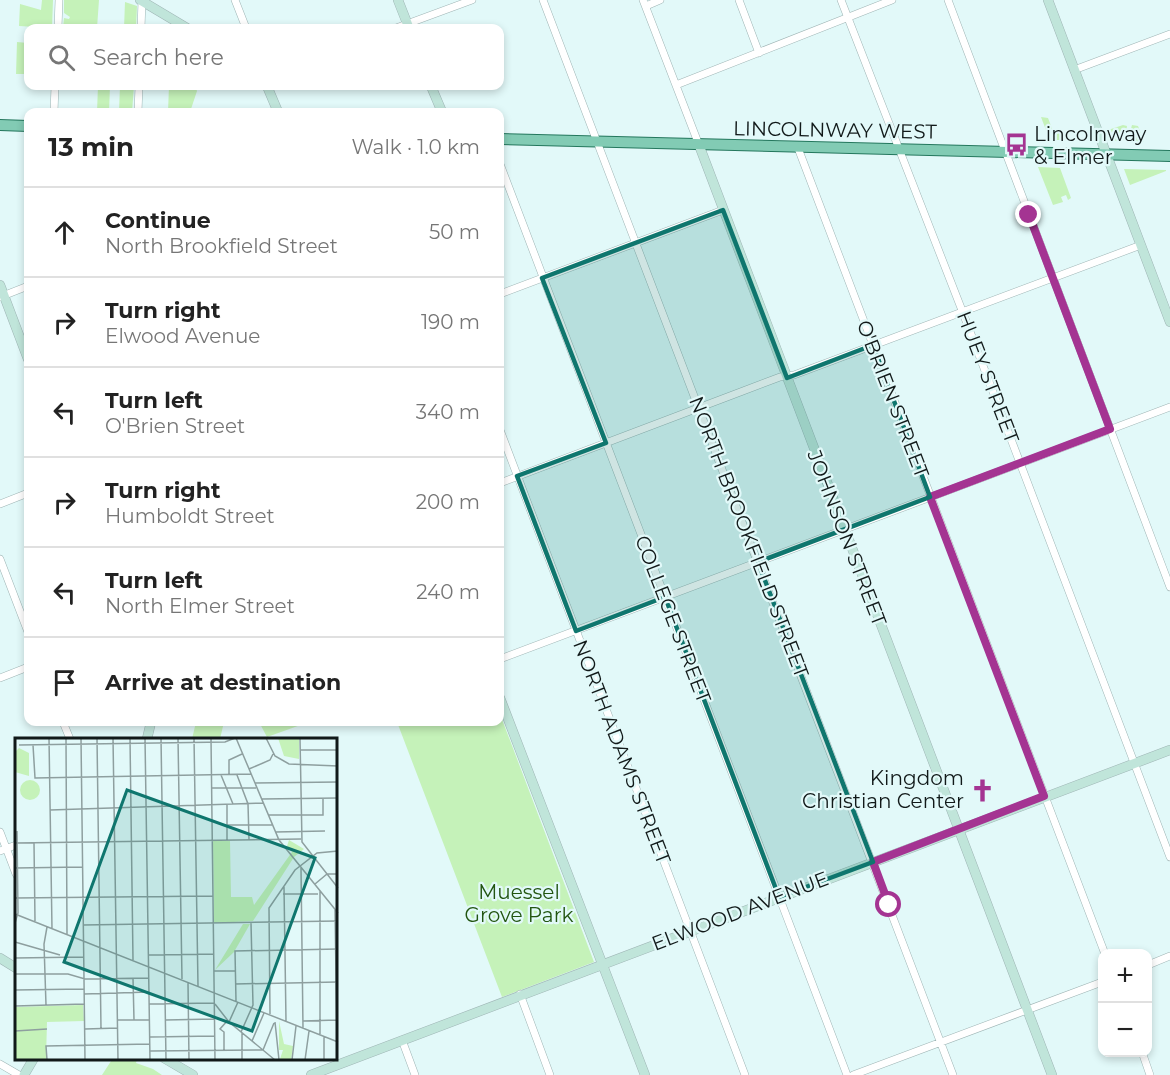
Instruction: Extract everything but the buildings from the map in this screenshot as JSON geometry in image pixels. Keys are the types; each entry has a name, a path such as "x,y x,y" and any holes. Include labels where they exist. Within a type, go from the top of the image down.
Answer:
{"main road":[{"path":"0,125 24,126"},
{"name":"LINCOLNWAY WEST","path":"504,140 1170,156"}],"street":[{"path":"58,24 59,0"},
{"path":"141,24 141,0 158,4 182,24"},
{"path":"235,0 244,24"},
{"path":"398,0 407,24"},
{"path":"413,24 472,0"},
{"name":"NORTH BROOKFIELD STREET","path":"543,0 954,1075"},
{"path":"644,3 660,0"},
{"path":"739,0 759,52"},
{"name":"HUEY STREET","path":"842,0 1170,857"},
{"path":"676,84 892,0"},
{"path":"948,0 1170,588"},
{"path":"1048,0 1170,322"},
{"name":"JOHNSON STREET","path":"644,3 1052,1075"},
{"path":"1074,70 1170,34"},
{"path":"1146,43 1170,39"},
{"path":"54,108 55,90"},
{"path":"138,108 139,90"},
{"path":"269,90 276,108"},
{"path":"433,90 440,108"},
{"name":"O'BRIEN STREET","path":"798,148 1103,949"},
{"name":"COLLEGE STREET","path":"504,175 846,1075"},
{"path":"504,292 723,210"},
{"path":"504,481 699,407 794,375 1141,245"},
{"path":"0,285 2,296 24,349"},
{"path":"2,296 24,288"},
{"path":"504,658 1170,407"},
{"name":"NORTH ADAMS STREET","path":"504,440 745,1075"},
{"path":"0,504 24,495"},
{"path":"0,559 24,622"},
{"path":"0,678 24,669"},
{"path":"504,708 645,1075"},
{"name":"ELWOOD AVENUE","path":"311,1075 520,994 1170,750"},
{"path":"0,832 3,850 15,872"},
{"path":"1152,963 1170,956"},
{"path":"0,958 15,967"},
{"path":"853,1075 1098,983"},
{"path":"520,994 550,1075"},
{"path":"402,1040 415,1075"},
{"path":"1143,1057 1150,1075"},
{"path":"24,1075 33,1060"},
{"path":"166,1060 192,1075"},
{"path":"0,1064 19,1075"}],"highlighted area":[{"path":"723,210 787,378 873,345 930,497 758,562 873,862 779,897 665,597 576,631 517,476 606,443 542,278"}],"green space":[{"path":"42,0 53,0 52,24 19,26 20,4 41,10"},
{"path":"64,0 99,0 97,24 63,24 64,18 69,19 70,17 64,13"},
{"path":"125,2 137,6 136,24 124,24"},
{"path":"17,42 24,43 24,74 16,74"},
{"path":"98,90 110,90 109,108 97,108"},
{"path":"120,90 134,90 132,108 119,108"},
{"path":"169,90 197,90 191,108 168,108"},
{"path":"1041,117 1048,118 1053,131 1058,128 1062,140 1055,140 1054,136 1051,137 1052,140 1036,140 1049,138"},
{"path":"1123,125 1127,126 1125,140 1109,141 1105,131"},
{"path":"1132,125 1138,126 1144,142 1128,140"},
{"path":"1038,167 1060,168 1071,198 1068,200 1066,195 1061,197 1063,202 1053,205"},
{"path":"1124,169 1166,170 1166,171 1130,185"},
{"name":"Muessel Grove Park","path":"504,725 594,962 502,997 399,726"},
{"path":"195,726 223,726 220,738 192,738"},
{"path":"261,726 298,726 267,737"},
{"path":"112,1060 137,1060 136,1063 162,1075 102,1075"}],"place":[{"name":"Lincolnway & Elmer","path":"1016,145"},
{"name":"Kingdom Christian Center","path":"982,790"}],"route":[{"path":"889,905 873,862 1044,796 930,497 1110,429 1029,215"}]}
